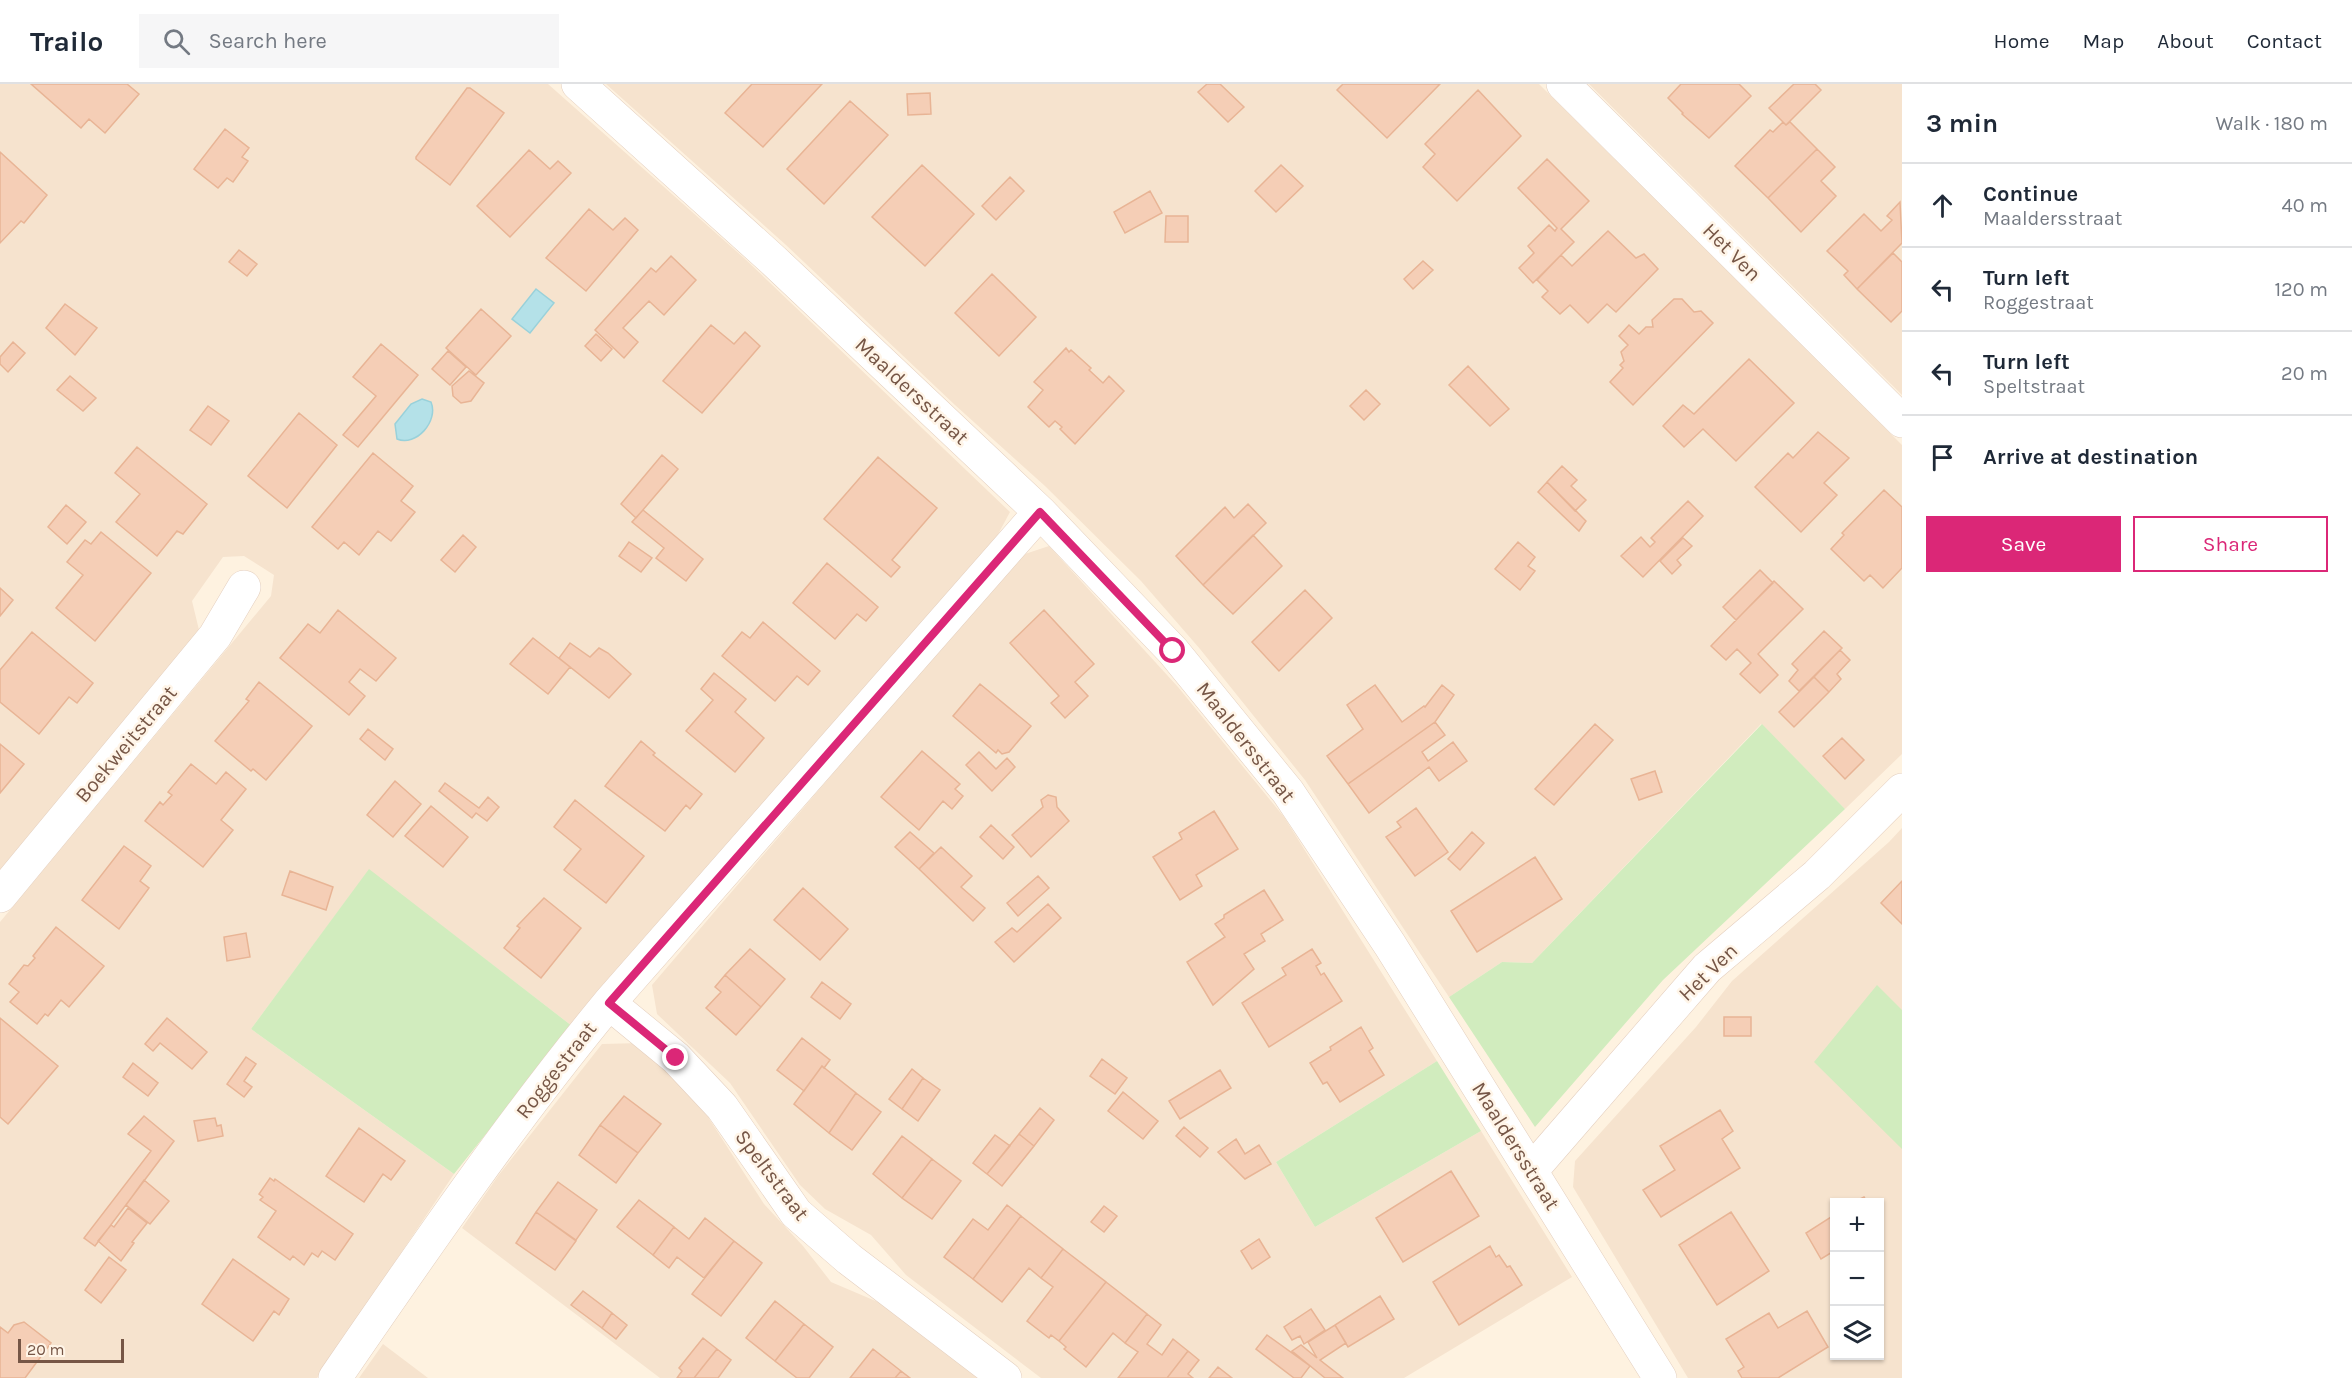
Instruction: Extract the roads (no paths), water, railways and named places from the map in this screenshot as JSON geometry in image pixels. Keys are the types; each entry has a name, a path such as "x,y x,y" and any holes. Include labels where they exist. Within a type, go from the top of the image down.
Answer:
{"street":[{"name":"Maaldersstraat","path":"578,84 773,260 1040,512 1173,651 1288,792 1390,945 1660,1378"},
{"name":"Het Ven","path":"1563,84 1902,421"},
{"name":"Roggestraat","path":"335,1378 474,1177 555,1069 609,1003 1040,512"},
{"name":"Boekweitstraat","path":"0,896 215,636 244,587"},
{"name":"Het Ven","path":"1531,1171 1707,969 1817,875 1902,790"},
{"name":"Speltstraat","path":"609,1003 676,1058 722,1107 796,1213 849,1258 1005,1378"}],"water":[{"path":"536,289 554,303 530,333 512,319"},
{"path":"422,399 431,402 433,409 429,424 418,436 404,440 397,439 395,424 411,404"}]}
